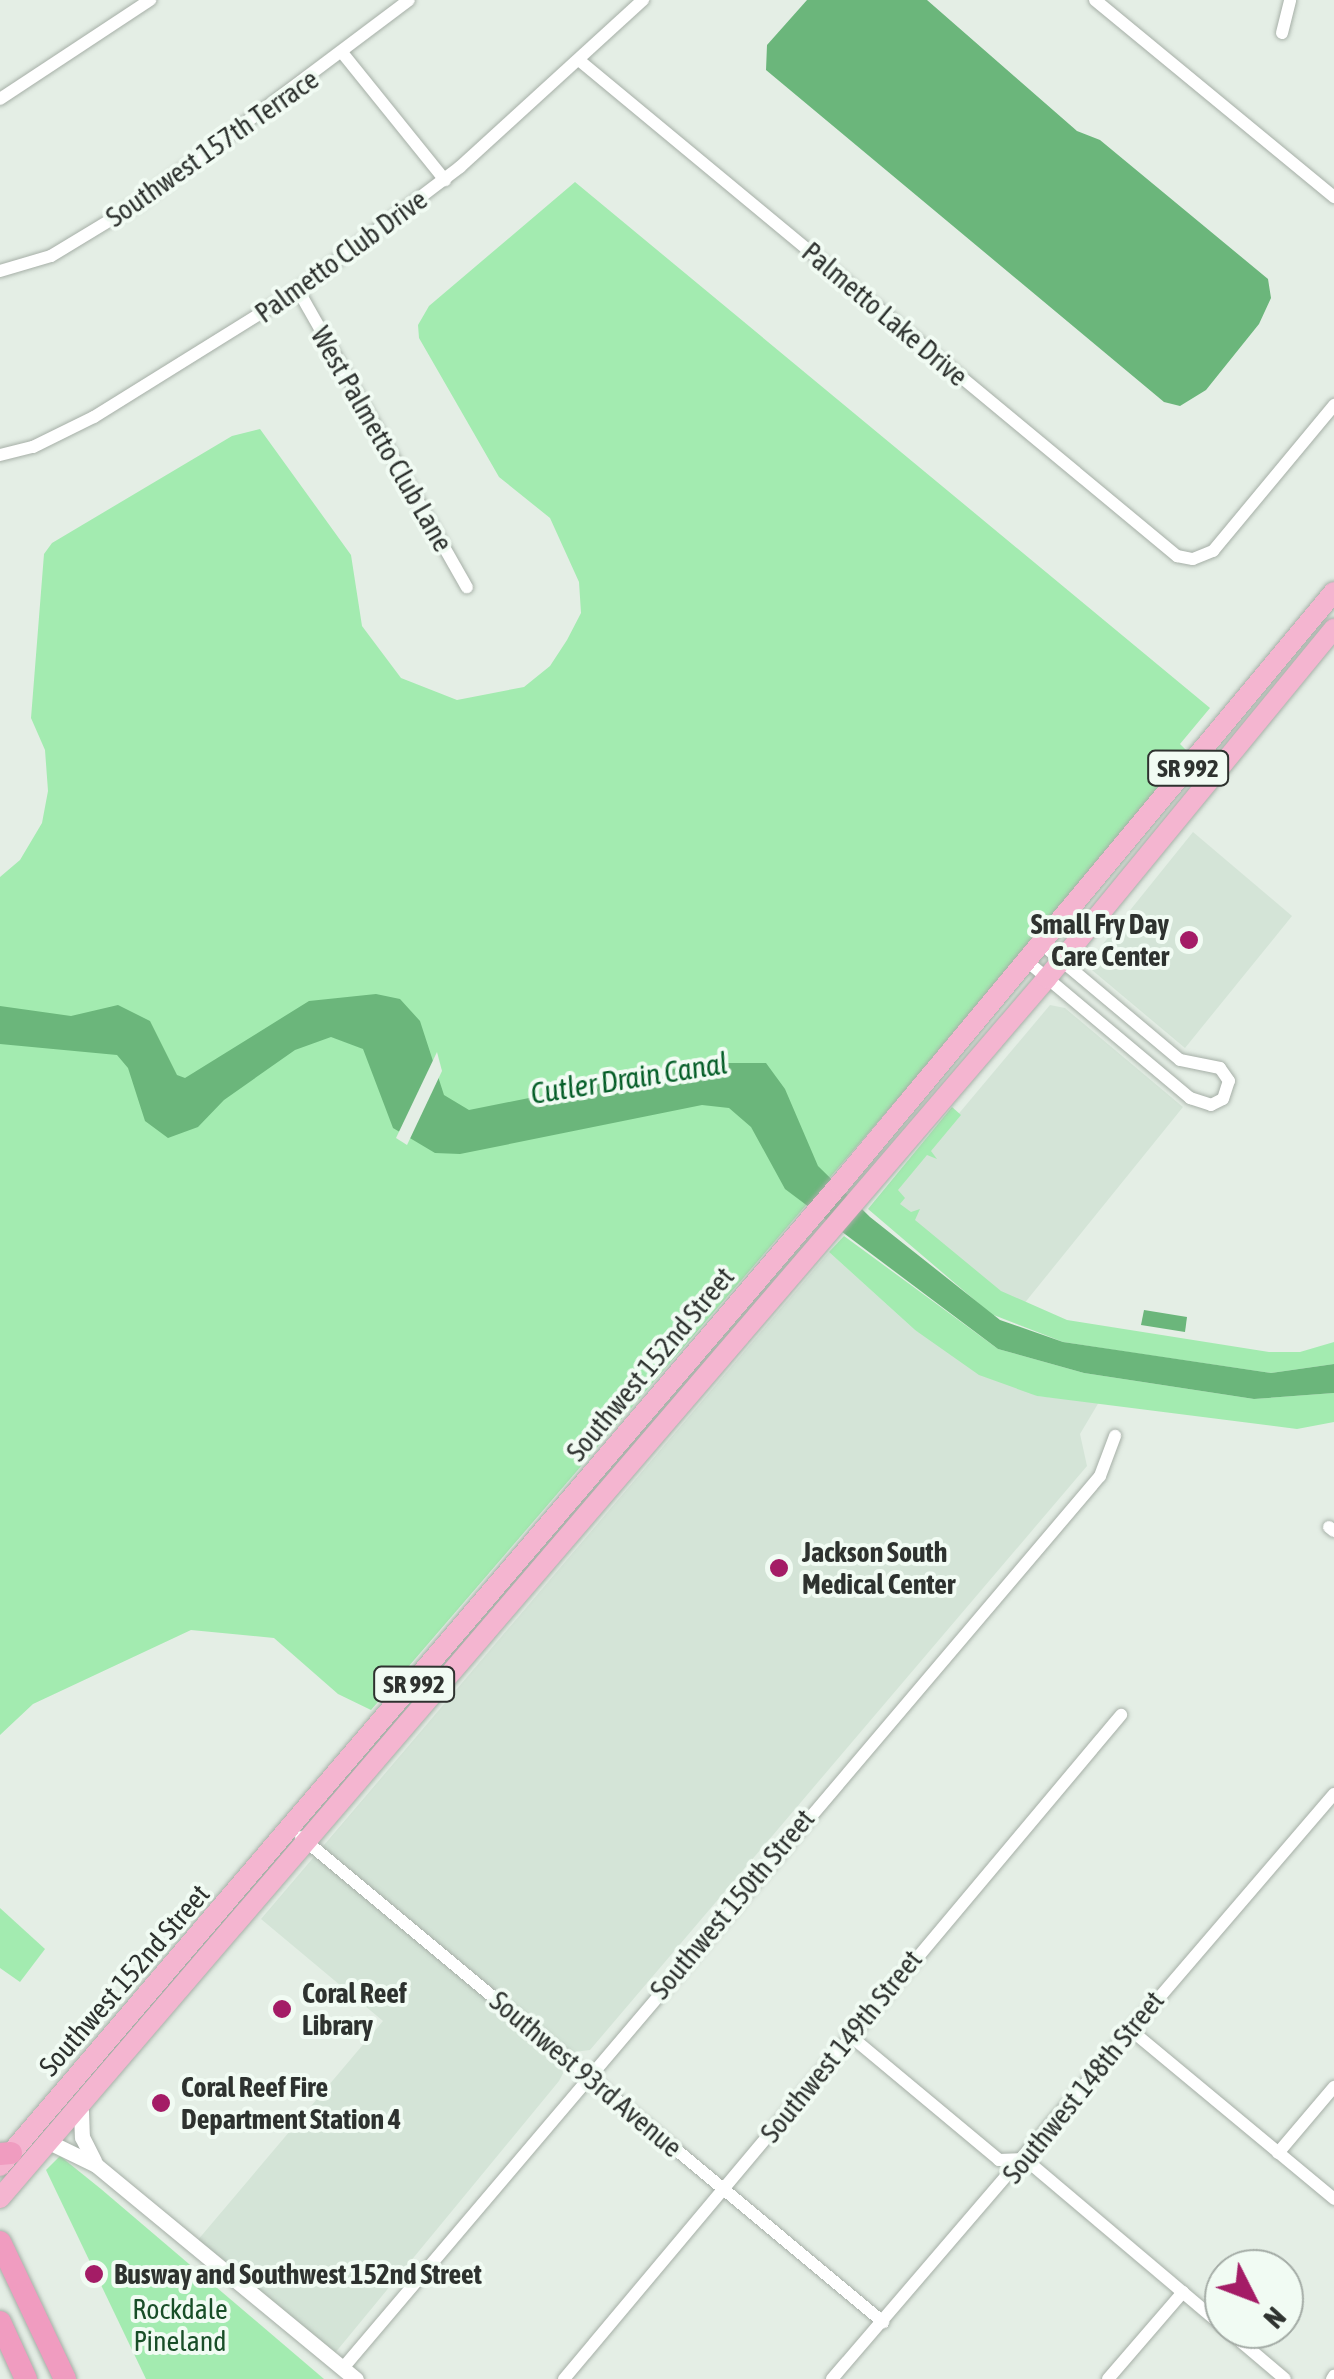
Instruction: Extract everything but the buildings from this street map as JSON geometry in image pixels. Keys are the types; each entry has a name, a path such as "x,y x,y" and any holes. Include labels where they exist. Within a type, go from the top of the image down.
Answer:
{"highway":[{"path":"0,2242 65,2379"},
{"path":"0,2322 26,2379"}],"main road":[{"name":"Southwest 152nd Street","path":"4,2158 840,1184 1334,592"},
{"name":"Southwest 152nd Street","path":"0,2198 53,2144 1047,978 1334,630"},
{"path":"158,1982 165,2008"}],"street":[{"path":"0,99 150,0"},
{"name":"Southwest 157th Terrace","path":"0,271 51,256 127,210 344,56 409,0"},
{"name":"Palmetto Club Drive","path":"0,455 33,447 94,418 298,290 445,180 643,0"},
{"path":"1282,33 1290,0"},
{"path":"1099,1 1334,197"},
{"path":"344,56 445,180"},
{"name":"Palmetto Lake Drive","path":"580,61 1172,553 1193,559 1220,544 1334,406"},
{"name":"West Palmetto Club Lane","path":"298,290 467,587"},
{"path":"1028,962 1190,1098 1211,1105 1223,1099 1228,1081 1220,1068 1180,1060 1042,944"},
{"name":"Southwest 150th Street","path":"349,2374 589,2074 1100,1476 1115,1436"},
{"name":"Southwest 149th Street","path":"564,2379 726,2191 848,2034 1121,1715"},
{"name":"Southwest 148th Street","path":"832,2379 995,2194 1334,1794"},
{"name":"Southwest 93rd Avenue","path":"288,1830 310,1842 883,2322"},
{"path":"1132,2031 1334,2200"},
{"path":"848,2034 999,2160 1025,2159 1204,2310"},
{"path":"1278,2152 1334,2088"},
{"path":"81,2111 82,2137 96,2164"},
{"path":"53,2144 96,2164 349,2374"},
{"path":"1108,2379 1183,2292"},
{"path":"1250,2349 1285,2379"}],"shaded area":[{"name":"Small Fry Day Care Center","path":"1193,832 1292,916 1185,1048 1086,965"},
{"path":"1050,1005 1065,1008 1183,1107 1023,1305 981,1281 888,1198"},
{"name":"Jackson South Medical Center","path":"829,1252 915,1330 1037,1396 1099,1402 1080,1434 1087,1466 590,2050 574,2052 559,2081 335,2353 197,2241 383,2021 261,1919"}],"green space":[{"path":"575,182 1210,708 1180,744 1188,752 901,1095 371,1710 338,1694 274,1638 191,1630 33,1704 0,1735 0,877 20,860 42,823 48,791 45,750 31,718 44,554 52,543 232,436 260,429 351,555 362,626 401,678 457,700 524,687 550,666 567,640 581,613 579,582 550,518 499,477 419,338 418,325 429,306"},
{"path":"952,1107 961,1115 931,1151 937,1159 927,1155 898,1190 905,1198 900,1204 911,1212 920,1209 915,1220 1001,1291 1067,1320 1269,1352 1300,1352 1334,1342 1334,1364 1271,1373 1063,1342 991,1314 868,1209"},
{"path":"844,1236 998,1349 1084,1373 1254,1399 1334,1393 1334,1422 1297,1429 1037,1396 979,1375 915,1330 829,1252"},
{"path":"0,1908 45,1949 20,1982 0,1968"},
{"name":"Rockdale Pineland","path":"60,2156 324,2379 146,2379 46,2170"}],"water":[{"path":"807,0 927,0 1077,131 1100,140 1268,279 1271,298 1259,324 1206,390 1180,406 1164,402 766,70 767,45"},
{"name":"Cutler Drain Canal","path":"376,994 400,999 420,1021 444,1095 469,1110 703,1063 766,1063 785,1089 818,1166 870,1217 1000,1320 1063,1342 1271,1373 1334,1364 1334,1393 1254,1399 1084,1373 998,1349 785,1189 751,1127 729,1108 702,1105 460,1154 435,1153 393,1128 363,1049 331,1037 295,1050 224,1100 198,1127 168,1138 145,1121 128,1068 117,1055 0,1044 0,1006 71,1016 118,1005 150,1021 177,1075 185,1078 309,1001"},
{"path":"1144,1310 1187,1317 1185,1332 1141,1325"}],"pier":[{"path":"437,1052 442,1071 407,1145 396,1138"}],"place":[{"name":"Small Fry Day Care Center","path":"1189,940"},
{"name":"Jackson South Medical Center","path":"779,1568"},
{"name":"Coral Reef Library","path":"282,2009"},
{"name":"Coral Reef Fire Department Station 4","path":"161,2103"},
{"name":"Busway and Southwest 152nd Street","path":"94,2274"}]}
